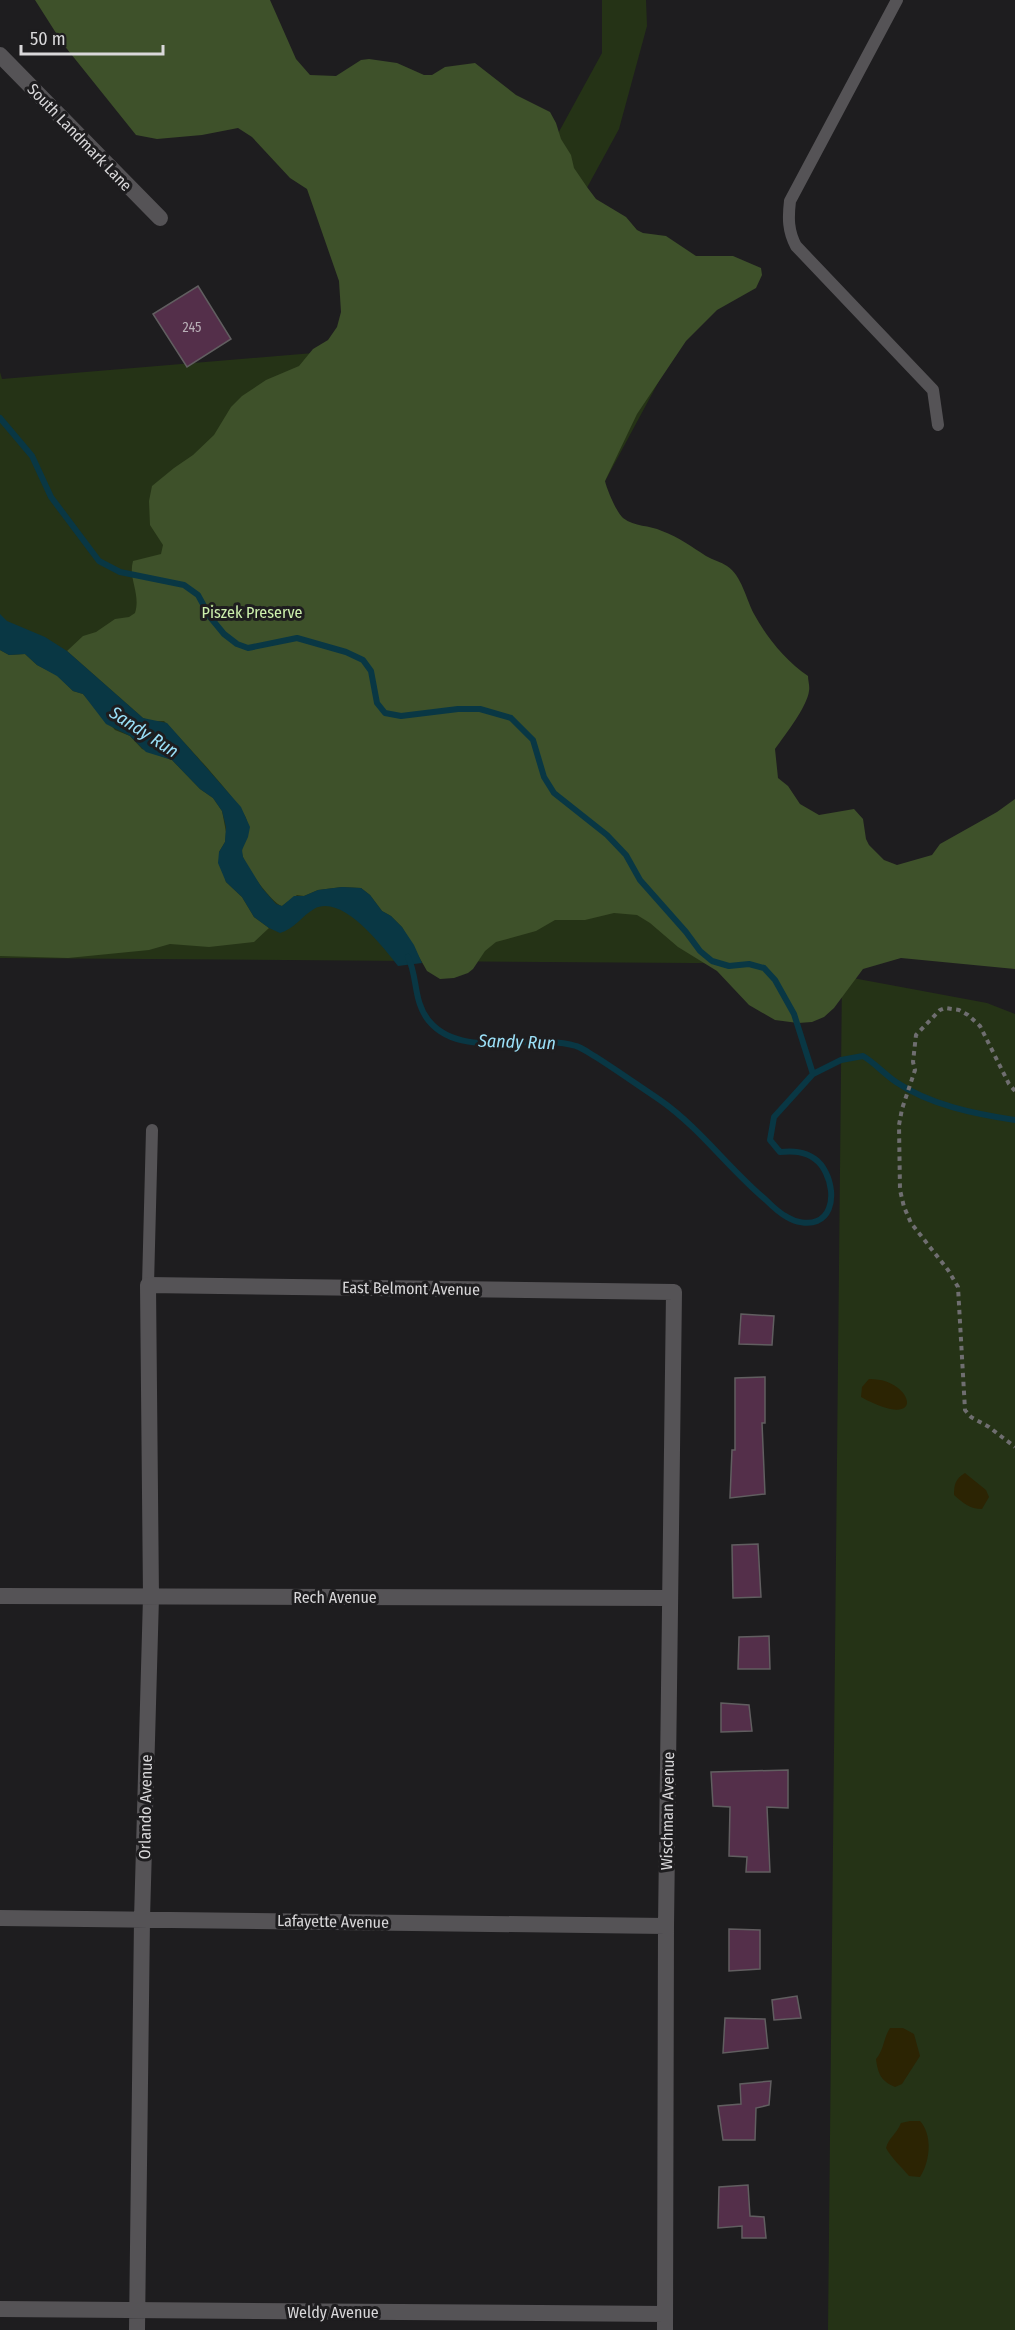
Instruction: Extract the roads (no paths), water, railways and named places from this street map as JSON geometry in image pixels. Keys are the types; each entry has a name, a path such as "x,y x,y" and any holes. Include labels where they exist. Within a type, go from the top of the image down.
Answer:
{"street":[{"name":"South Landmark Lane","path":"0,55 160,218"},
{"name":"East Belmont Avenue","path":"148,1285 674,1292"},
{"name":"Orlando Avenue","path":"137,2330 142,1919 150,1597 148,1285"},
{"name":"Wischman Avenue","path":"665,2322 666,1926 674,1292"},
{"name":"Rech Avenue","path":"0,1596 669,1598"},
{"name":"Lafayette Avenue","path":"0,1918 666,1926"},
{"name":"Weldy Avenue","path":"0,2309 665,2322"}],"lane":[{"path":"897,0 790,201 788,214 790,235 796,246 933,390 938,425"},
{"path":"148,1285 152,1130"}],"water":[{"path":"0,614 7,621 45,637 67,651 143,718 167,723 241,807 250,827 242,850 243,857 262,888 276,904 282,906 294,896 304,896 318,890 342,887 361,888 370,895 382,911 402,927 422,963 398,966 361,924 337,908 325,906 314,909 289,929 280,933 254,917 242,897 226,882 218,863 219,852 225,842 226,827 222,811 213,798 200,789 172,760 146,752 130,736 106,724 83,694 73,691 57,676 37,665 25,654 9,655 0,650"}],"waterway":[{"path":"0,418 32,456 51,497 99,561 120,572 184,585 198,595 210,617 224,634 237,644 248,648 297,638 346,652 363,660 371,671 377,703 385,713 401,716 458,709 480,709 511,718 533,740 544,777 554,793 607,835 626,855 640,880 700,951 712,961 729,966 749,964 764,968 775,980 794,1014 813,1074"},
{"name":"Sandy Run","path":"408,957 420,1006 429,1021 443,1033 460,1040 478,1043 539,1042 581,1048 675,1111 773,1207 798,1222 813,1222 824,1216 831,1200 829,1181 821,1165 811,1156 798,1152 780,1152 770,1140 774,1117 813,1074 841,1060 863,1056 896,1082 923,1097 984,1115 1015,1120"}],"park label":[{"name":"Piszek Preserve","path":"252,612"}]}
